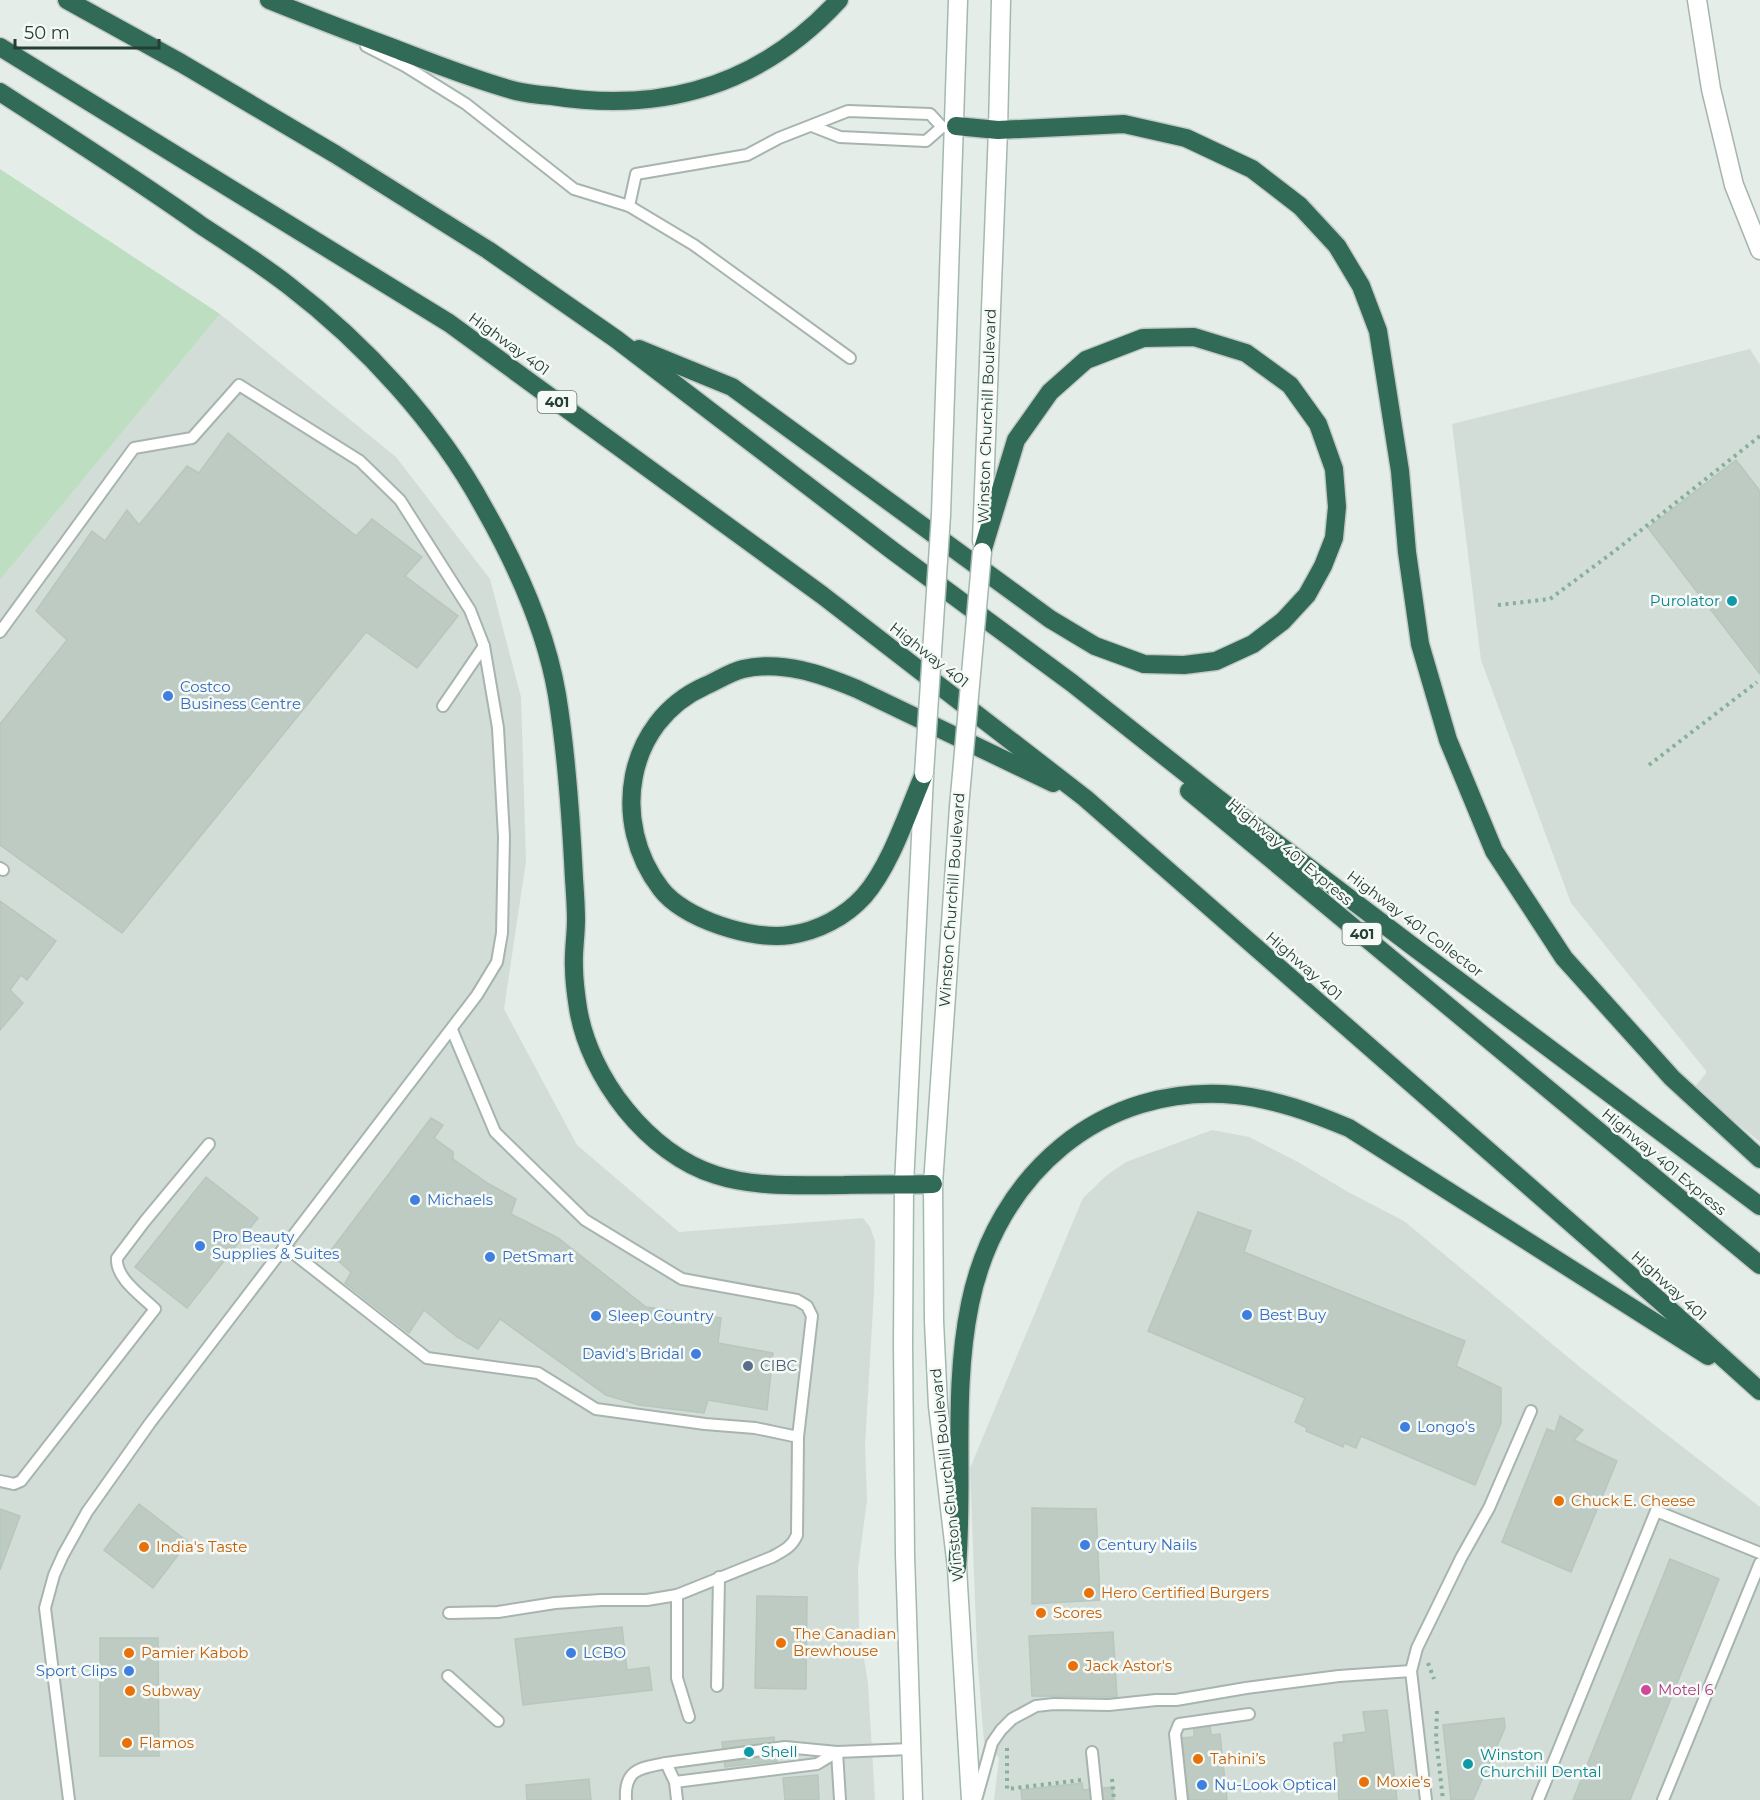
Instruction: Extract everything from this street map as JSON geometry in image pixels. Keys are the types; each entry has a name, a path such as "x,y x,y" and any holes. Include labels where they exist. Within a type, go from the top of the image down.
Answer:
{"highway":[{"name":"401","path":"67,0 181,63 335,154 488,250 616,339 963,604"},
{"path":"269,0 454,72 518,91 585,102 642,101 720,84 755,67 789,46 820,21 839,0"},
{"name":"Highway 401","path":"0,47 449,323 822,595 1085,798 1754,1386"},
{"path":"0,92 115,165 289,285 337,327 391,380 427,420 463,471 512,560 540,628 556,691 570,793 576,922 573,967 578,1012 594,1058 627,1112 651,1137 684,1162 716,1175 755,1183 795,1185 933,1184"},
{"path":"949,127 998,130 1124,124 1186,138 1252,169 1300,206 1337,246 1361,286 1378,331 1400,471 1407,552 1420,644 1448,740 1494,851 1564,958 1672,1077 1760,1159"},
{"path":"616,339 732,387 1050,619 1095,646 1144,664 1184,665 1216,661 1253,644 1283,621 1307,596 1323,566 1334,538 1337,507 1334,468 1318,424 1290,385 1246,353 1194,337 1143,338 1086,360 1050,392 1016,440 982,552"},
{"name":"Highway 401 Collector","path":"963,604 1072,683 1264,833 1760,1206"},
{"name":"Highway 401 Express","path":"963,604 1760,1265"},
{"path":"924,774 895,843 874,883 863,897 840,916 820,928 788,936 761,934 702,920 662,891 646,864 635,835 632,801 634,769 641,748 652,729 692,692 742,669 800,669 830,678 1085,798"},
{"path":"957,1568 961,1523 960,1415 963,1343 975,1283 987,1245 1005,1209 1033,1173 1056,1151 1102,1120 1145,1103 1190,1094 1235,1095 1257,1098 1302,1110 1349,1128 1754,1386"}],"main road":[{"path":"913,1800 904,1473 904,1185 924,774 941,515 949,127 958,0"},
{"name":"Winston Churchill Boulevard","path":"971,1800 957,1568 938,1406 934,1321 933,1184 959,807 982,552 1001,0"},
{"path":"1697,0 1711,89 1732,174 1760,250"}],"lane":[{"path":"304,14 405,66 466,104 574,189 629,206 703,251 850,358"},
{"path":"629,206 636,174 747,155 779,138 848,111 930,114 949,127 926,141 840,137 812,126"},
{"path":"0,632 134,448 192,438 239,385 360,461 400,500 470,610 484,646 498,728 503,802 502,933 497,962 452,1030 150,1423 87,1512 54,1575 45,1608 69,1800"},
{"path":"443,706 484,646"},
{"path":"449,1613 498,1612 555,1603 647,1600 677,1595 786,1550 797,1535 798,1437 812,1316 807,1306 797,1300 682,1279 585,1220 495,1132 452,1030"},
{"path":"0,1481 14,1484 21,1480 155,1309 127,1282 119,1270 117,1258 209,1144"},
{"path":"284,1246 427,1358 538,1373 596,1409 705,1424 755,1428 798,1437"},
{"path":"1426,1800 1411,1671 1419,1642 1461,1558 1489,1509 1531,1411"},
{"path":"1538,1800 1656,1511 1760,1553"},
{"path":"1663,1800 1760,1563"},
{"path":"717,1686 719,1577"},
{"path":"677,1595 678,1678 689,1717"},
{"path":"976,1800 992,1743 1012,1719 1036,1706 1109,1705 1176,1700 1339,1676 1411,1671"},
{"path":"448,1676 498,1721"},
{"path":"1182,1800 1175,1734 1179,1724 1249,1714"},
{"path":"626,1800 625,1789 629,1777 638,1768 785,1748 837,1752 910,1749"},
{"path":"675,1782 817,1764 837,1752"},
{"path":"837,1752 840,1800"},
{"path":"1092,1752 1096,1800"},
{"path":"666,1763 675,1782 677,1800"}],"path":[{"path":"1498,605 1550,599 1760,436"},
{"path":"1649,765 1757,682"},
{"path":"1429,1653 1428,1662 1434,1679"},
{"path":"1437,1711 1436,1738 1443,1800"},
{"path":"1007,1740 1007,1789 1081,1780"},
{"path":"1112,1779 1114,1800"}],"shaded area":[{"path":"220,314 396,457 490,579 521,697 526,861 504,1009 577,1145 679,1232 863,1218 870,1227 875,1241 865,1445 867,1500 858,1569 859,1626 868,1684 875,1800 0,1800 0,580"},
{"path":"1750,349 1760,365 1760,1142 1694,1088 1707,1072 1571,903 1481,660 1452,424"},
{"path":"1212,1130 1249,1137 1404,1221 1581,1368 1760,1507 1760,1800 994,1800 999,1758 984,1742 977,1653 970,1468 1083,1198 1107,1175 1126,1162"}],"green space":[{"path":"0,169 220,314 0,580"}],"building":[{"name":"Costco Business Centre","path":"228,433 356,536 372,519 422,557 405,576 458,616 417,668 366,632 122,933 0,845 0,724 67,640 36,611 92,531 105,541 127,510 139,525 187,466 199,473"},
{"name":"Purolator","path":"1736,460 1760,491 1760,674 1648,528"},
{"path":"0,901 56,941 27,980 21,975 10,990 23,1003 0,1030"},
{"path":"431,1118 443,1125 434,1138 453,1152 453,1159 489,1184 516,1199 511,1214 558,1238 646,1307 721,1318 718,1343 773,1353 767,1410 708,1400 704,1413 639,1405 606,1395 500,1319 478,1349 457,1337 424,1310 409,1333 345,1283 351,1272 329,1253"},
{"path":"206,1177 258,1218 187,1308 135,1267"},
{"path":"1198,1212 1251,1231 1244,1252 1465,1341 1456,1366 1501,1388 1501,1423 1475,1485 1361,1436 1356,1448 1344,1443 1343,1447 1306,1431 1307,1428 1295,1422 1305,1398 1148,1331"},
{"name":"Chuck E. Cheese","path":"1560,1416 1583,1430 1574,1440 1617,1461 1571,1572 1502,1542 1547,1429 1555,1432"},
{"path":"139,1504 188,1542 153,1588 104,1550"},
{"path":"1032,1508 1096,1509 1100,1600 1032,1604"},
{"path":"0,1509 20,1516 0,1570"},
{"name":"Motel 6","path":"1670,1559 1719,1579 1630,1800 1573,1800"},
{"name":"The Canadian Brewhouse","path":"757,1596 807,1597 806,1689 755,1688"},
{"name":"LCBO","path":"622,1627 627,1670 649,1667 652,1690 523,1705 515,1639"},
{"name":"Jack Astor's","path":"1113,1632 1117,1697 1032,1696 1029,1636"},
{"path":"100,1638 158,1638 159,1756 100,1756"},
{"path":"1387,1710 1397,1800 1339,1800 1334,1743 1344,1742 1343,1735 1366,1732 1363,1712"},
{"name":"Winston Churchill Dental","path":"1504,1718 1505,1728 1473,1800 1451,1800 1443,1725"},
{"path":"1210,1724 1211,1735 1220,1734 1227,1800 1188,1800 1181,1738 1194,1737 1194,1726"},
{"name":"Shell","path":"774,1737 777,1761 725,1767 722,1742"},
{"name":"Shell","path":"818,1775 819,1800 785,1800 783,1778"},
{"path":"589,1779 591,1800 527,1800 526,1785"},
{"path":"1082,1783 1083,1790 1112,1787 1114,1800 1022,1800 1021,1790"}],"place":[{"name":"Purolator","path":"1732,601"},
{"name":"Costco Business Centre","path":"168,696"},
{"name":"Michaels","path":"415,1200"},
{"name":"Pro Beauty Supplies & Suites","path":"200,1246"},
{"name":"PetSmart","path":"490,1257"},
{"name":"Best Buy","path":"1247,1315"},
{"name":"Sleep Country","path":"596,1316"},
{"name":"David's Bridal","path":"696,1354"},
{"name":"CIBC","path":"748,1366"},
{"name":"Longo's","path":"1405,1427"},
{"name":"Chuck E. Cheese","path":"1559,1501"},
{"name":"Century Nails","path":"1085,1545"},
{"name":"India's Taste","path":"144,1547"},
{"name":"Hero Certified Burgers","path":"1089,1593"},
{"name":"Scores","path":"1041,1613"},
{"name":"The Canadian Brewhouse","path":"781,1643"},
{"name":"Pamier Kabob","path":"129,1653"},
{"name":"LCBO","path":"571,1653"},
{"name":"Jack Astor's","path":"1073,1666"},
{"name":"Sport Clips","path":"129,1671"},
{"name":"Motel 6","path":"1646,1690"},
{"name":"Subway","path":"130,1691"},
{"name":"Flamos","path":"127,1743"},
{"name":"Shell","path":"749,1752"},
{"name":"Tahini’s","path":"1198,1759"},
{"name":"Winston Churchill Dental","path":"1468,1764"},
{"name":"Moxie's","path":"1364,1782"},
{"name":"Nu-Look Optical","path":"1202,1785"}]}
